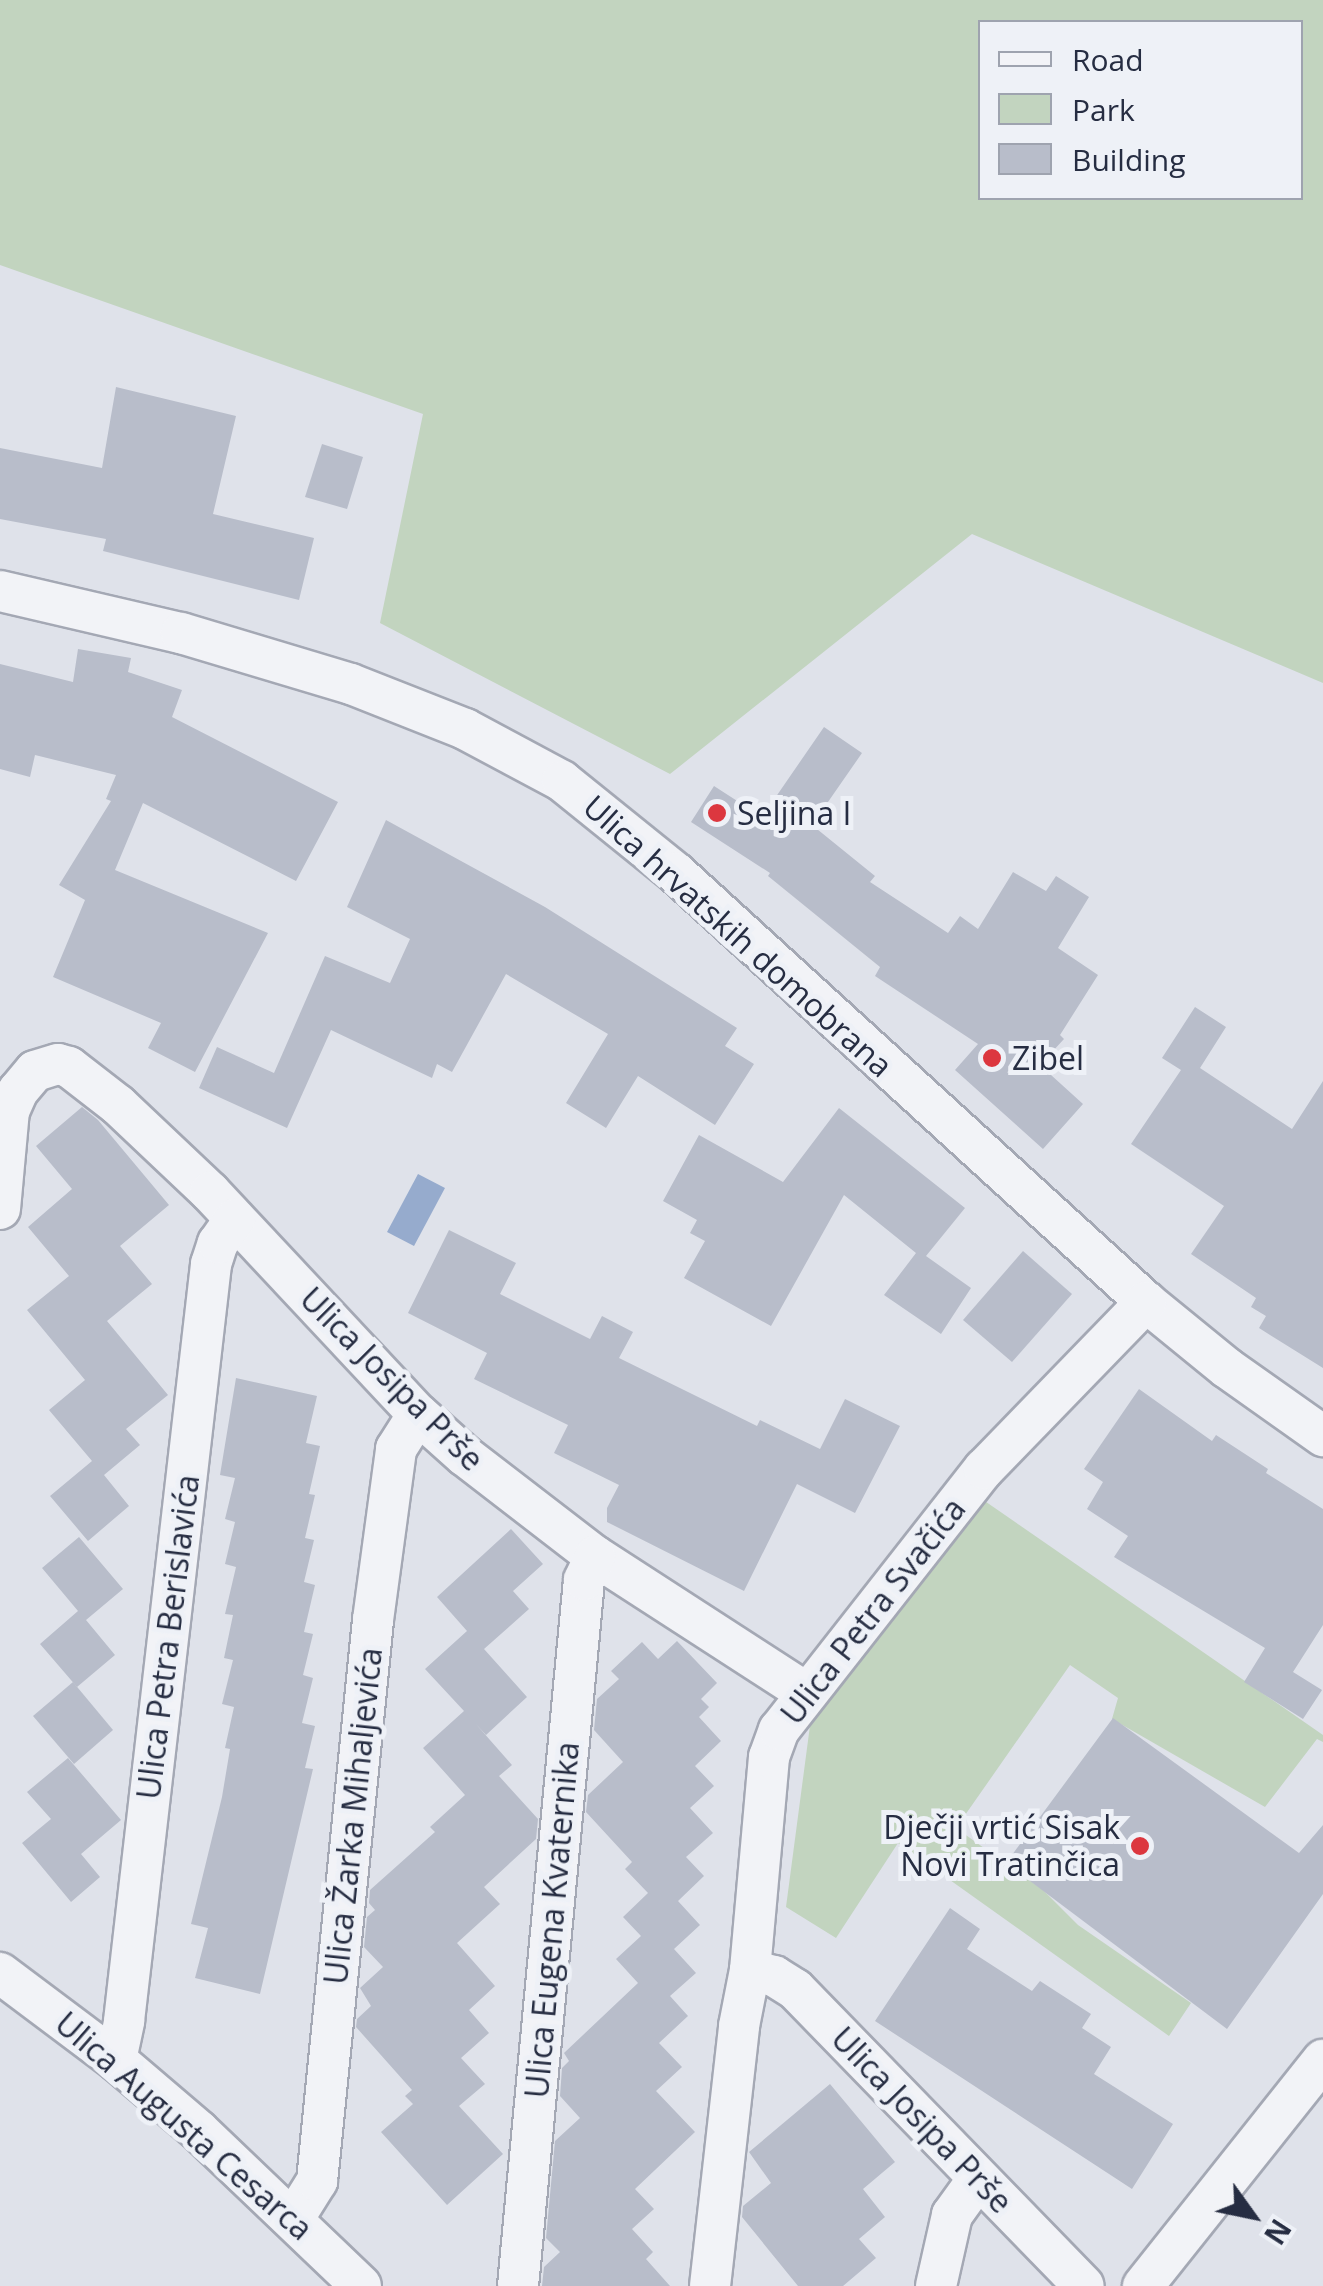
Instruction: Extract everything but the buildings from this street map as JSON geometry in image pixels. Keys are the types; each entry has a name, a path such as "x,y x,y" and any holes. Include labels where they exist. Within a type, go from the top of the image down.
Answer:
{"street":[{"name":"Ulica hrvatskih domobrana","path":"0,590 181,633 351,684 482,737 562,781 676,874 1146,1302 1227,1368 1323,1436"},
{"name":"Ulica Josipa Prše","path":"0,1208 13,1102 26,1078 58,1064 80,1072 235,1219 418,1414 521,1502 595,1556 807,1692"},
{"name":"Ulica Petra Berislavića","path":"116,2060 124,2021 211,1264 218,1243 235,1219"},
{"name":"Ulica Petra Svačića","path":"710,2286 739,2026 750,1970 769,1757 779,1730 984,1469 1146,1302"},
{"name":"Ulica Žarka Mihaljevića","path":"294,2218 317,2181 373,1620 396,1449 418,1414"},
{"name":"Ulica Eugena Kvaternika","path":"518,2286 584,1580 595,1556"},
{"name":"Ulica Josipa Prše","path":"750,1970 774,1976 795,1989 1084,2286"},
{"name":"Ulica Augusta Cesarca","path":"0,1974 116,2060 294,2218 361,2286"},
{"path":"1144,2286 1323,2060"},
{"path":"936,2286 952,2215 978,2179"}],"green space":[{"path":"0,0 1323,0 1323,683 972,534 670,774 380,623 423,414 0,265"},
{"path":"976,1495 1323,1735 1323,1742 1317,1739 1265,1807 1112,1719 1118,1698 1070,1665 956,1828 1043,1890 1078,1925 1191,2003 1169,2036 898,1843 836,1938 786,1907 811,1718"}],"water":[{"path":"418,1174 445,1188 414,1246 387,1232"}],"place":[{"name":"Seljina I","path":"717,813"},
{"name":"Zibel","path":"992,1058"},
{"name":"Dječji vrtić Sisak Novi Tratinčica","path":"1140,1846"}]}
